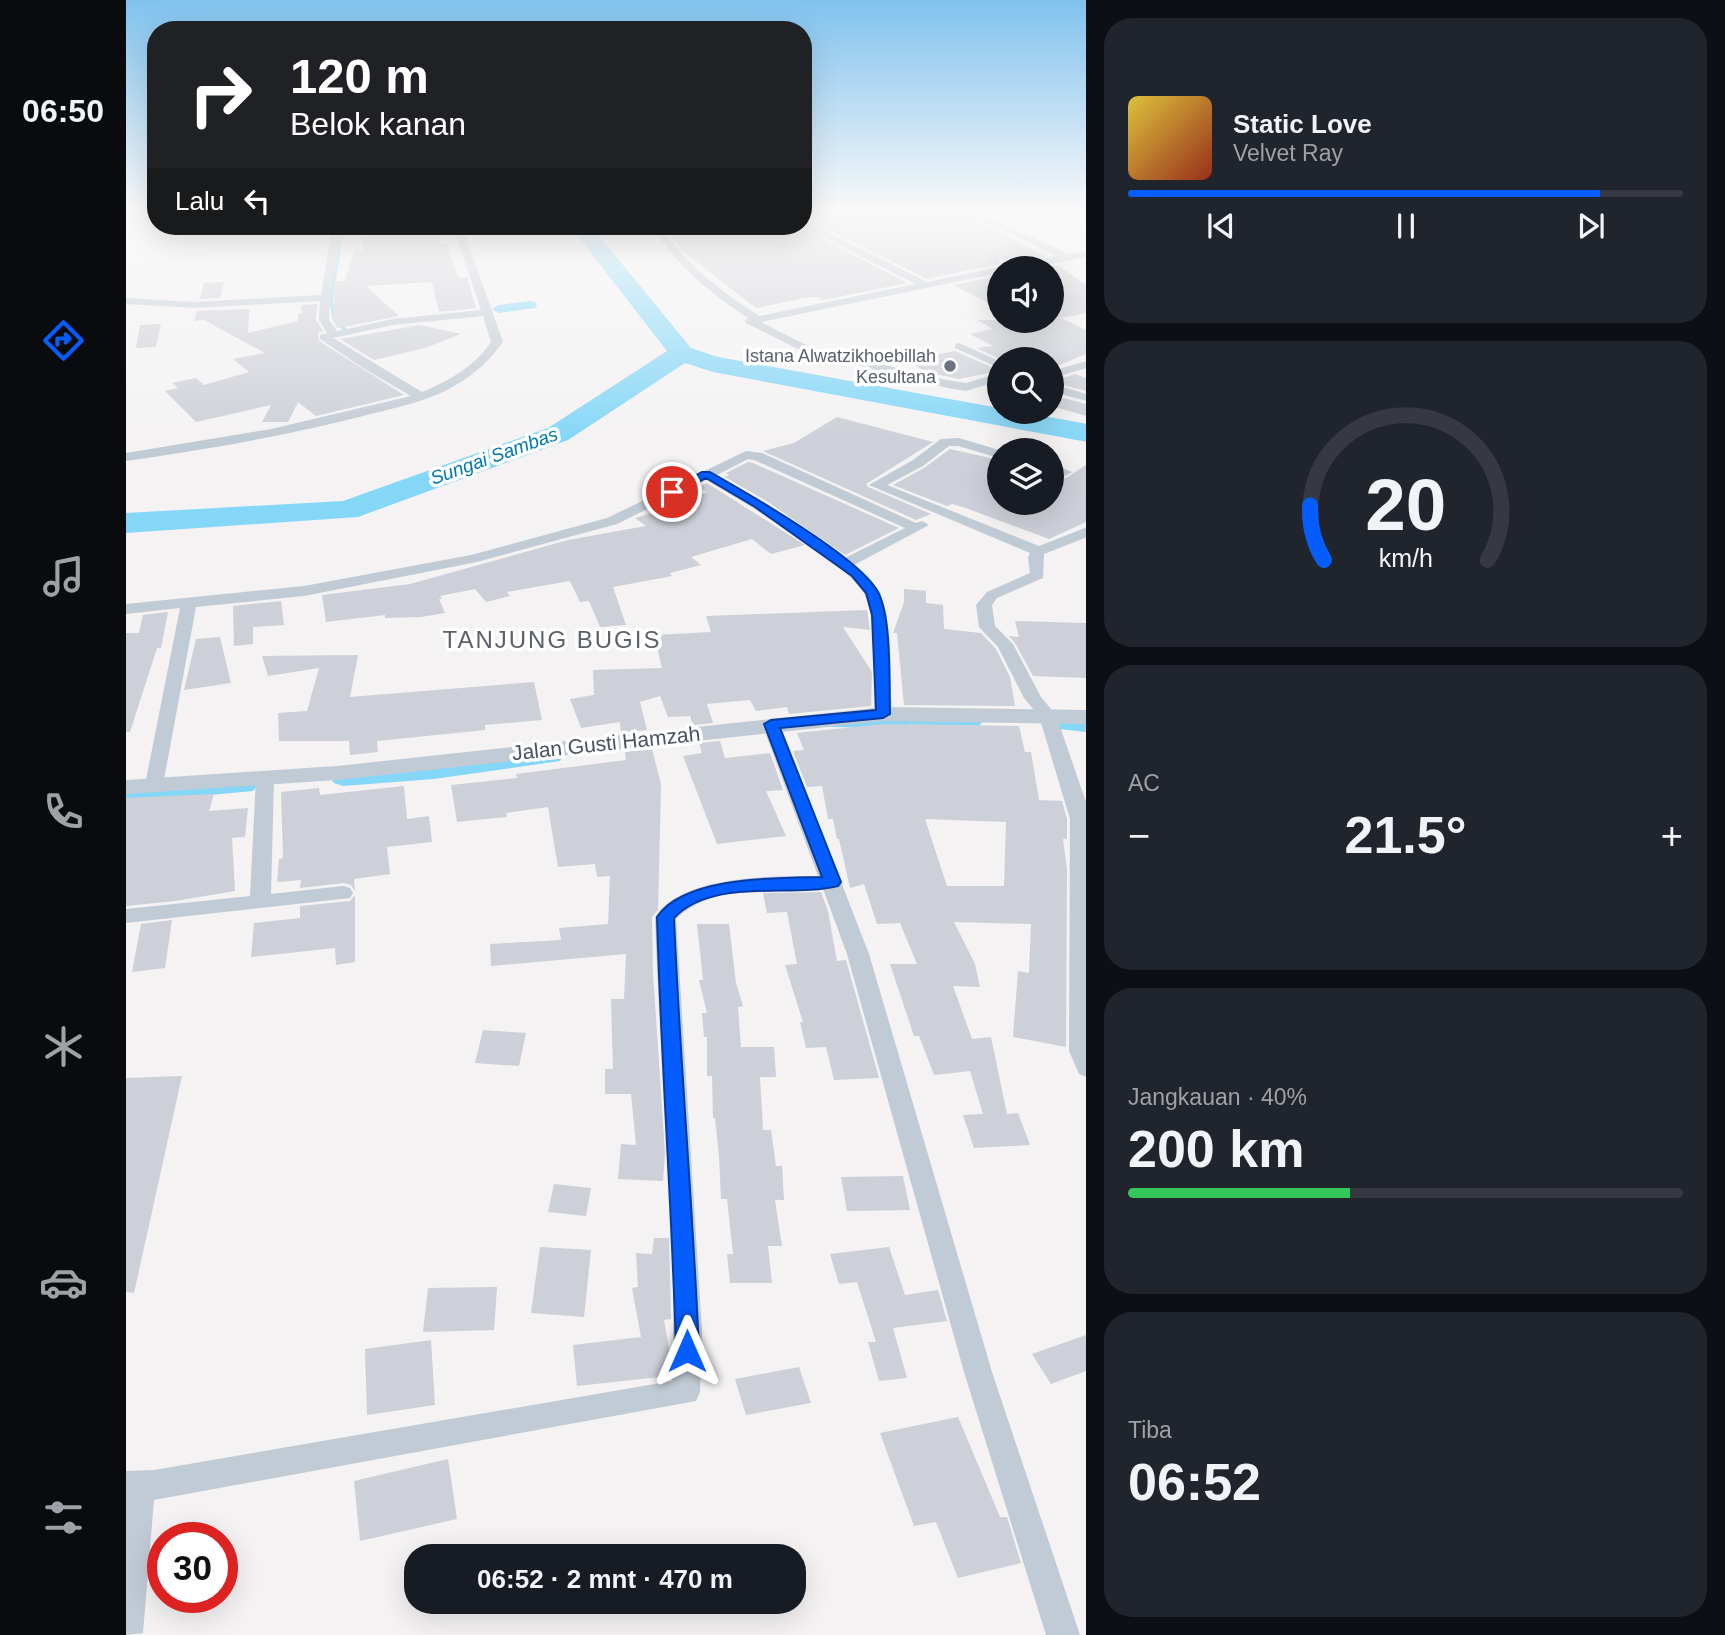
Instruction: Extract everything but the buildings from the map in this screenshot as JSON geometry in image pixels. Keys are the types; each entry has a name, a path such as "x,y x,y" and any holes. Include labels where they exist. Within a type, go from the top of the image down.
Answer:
{"street":[{"path":"327,287 324,320 333,334"},
{"path":"126,457 264,435 422,397 468,371 494,348 497,342 480,287"},
{"path":"711,287 757,319"},
{"path":"920,287 750,321 806,349 947,384 966,387 987,381"},
{"path":"126,301 195,305 325,298"},
{"path":"422,397 324,338 333,334 438,315 489,312"},
{"path":"959,346 987,359"},
{"path":"1064,371 1086,364"},
{"path":"1064,392 1086,398"},
{"path":"987,450 959,442 946,442 918,463 877,483 881,488 1039,551"},
{"path":"126,608 304,591 485,556 612,521 742,456 757,456 916,528"},
{"path":"706,474 759,505 844,564 872,593 879,615 883,714"},
{"path":"844,564 945,514"},
{"path":"1086,531 1039,551 1035,557 1038,575 992,595 984,605 987,626 1005,644 1025,678 1033,698 1047,715 1080,818 1081,1051 1086,1069"},
{"path":"154,785 189,604"},
{"name":"Jalan Gusti Hamzah","path":"126,787 265,778 883,714 1086,717"},
{"path":"771,724 832,882 870,993 978,1372 1063,1635"},
{"path":"260,901 265,778"},
{"path":"126,1633 133,1486 154,1485 686,1392 688,1331 666,917 675,907 688,900 725,889 832,882"},
{"path":"126,916 343,894"}],"waterway":[{"path":"333,287 333,313 344,329"},
{"name":"Sungai Sambas","path":"629,287 682,353"},
{"path":"499,309 530,305"},
{"name":"Sungai Sambas","path":"126,523 347,510 558,434 682,353"},
{"path":"682,353 713,364 1086,433"},
{"path":"840,722 970,722"},
{"path":"1068,724 1086,725"},
{"path":"343,778 434,771 551,756"},
{"path":"126,795 244,786"}],"place":[{"name":"Istana Alwatzikhoebillah Kesultana","path":"950,366"}],"district":[{"name":"TANJUNG BUGIS","path":"552,639"}],"route":[{"path":"672,492 706,474 759,505 856,573 872,593 879,615 883,714 771,724 832,882 725,889 688,900 675,907 666,917 664,924 683,1221 687,1351"}]}
